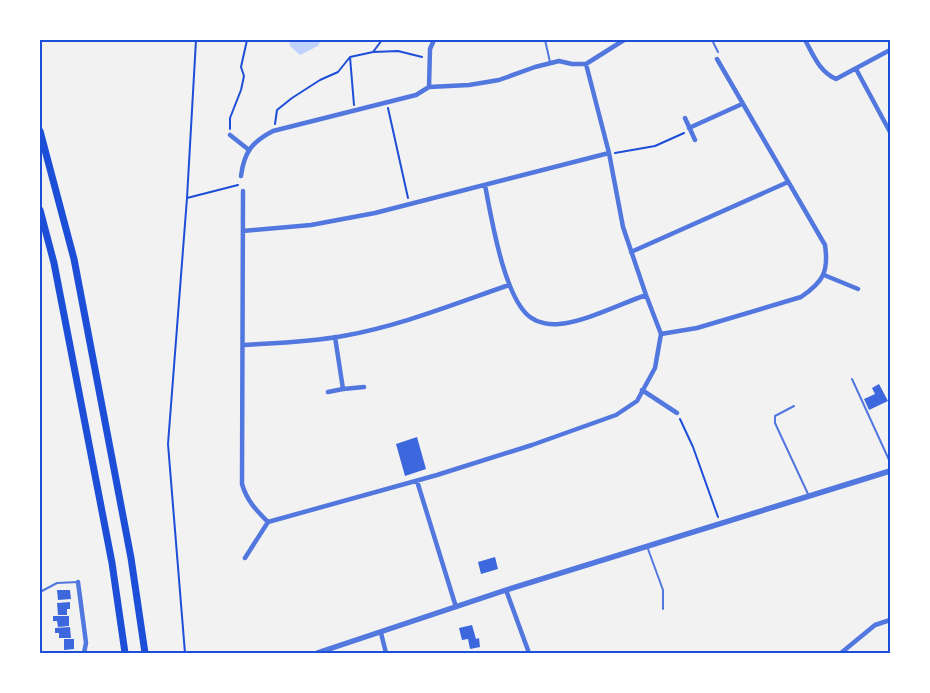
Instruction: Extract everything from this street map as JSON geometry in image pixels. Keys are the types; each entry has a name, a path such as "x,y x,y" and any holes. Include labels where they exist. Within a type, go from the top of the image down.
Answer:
{"highway":[{"path":"40,131 74,259 131,558 145,653"},
{"path":"40,210 54,264 112,563 125,653"}],"street":[{"path":"429,86 430,49 434,40"},
{"path":"241,176 243,164 249,150 256,142 273,131 416,96 429,86 469,85 499,80 559,61 572,64 586,64 624,40"},
{"path":"805,40 820,68 826,75 836,79 890,50"},
{"path":"661,334 697,328 801,298 814,289 824,275 827,260 825,245 717,59"},
{"path":"245,558 268,522 417,481 532,445 616,415 637,401 655,368 661,334 623,226 609,153 586,64"},
{"path":"856,69 890,132"},
{"path":"689,128 742,104"},
{"path":"685,118 695,140"},
{"path":"230,135 249,150"},
{"path":"243,231 311,225 375,214 609,153"},
{"path":"631,252 788,182"},
{"path":"485,185 509,284 529,317 542,323 573,322 646,295"},
{"path":"243,191 244,345 242,379 242,484 252,506 268,522"},
{"path":"824,275 858,289"},
{"path":"244,345 335,337 384,327 509,284"},
{"path":"335,337 343,389"},
{"path":"328,392 364,387"},
{"path":"642,390 677,413"},
{"path":"317,653 506,590 890,471"},
{"path":"417,481 456,607"},
{"path":"78,582 86,643 84,653"},
{"path":"506,590 529,653"},
{"path":"841,653 875,625 890,620"},
{"path":"381,633 386,653"}],"lane":[{"path":"544,40 550,63"},
{"path":"712,40 718,52"},
{"path":"852,379 890,462"},
{"path":"794,406 775,416 775,423 809,496"},
{"path":"647,547 663,590 663,608"},
{"path":"40,592 57,583 78,582"}],"path":[{"path":"184,653 168,444 187,198 196,40"},
{"path":"230,135 230,118 241,90 244,76 241,67 247,40"},
{"path":"374,52 382,40"},
{"path":"273,131 278,110 292,98 320,80 338,72 350,57 374,52 398,51 430,59"},
{"path":"350,57 355,111"},
{"path":"386,103 409,204"},
{"path":"609,153 654,146 683,133 689,128"},
{"path":"187,198 238,185 243,191"},
{"path":"677,413 693,447 721,524"}],"water":[{"path":"289,40 321,40 318,46 300,55 290,46"}],"building":[{"path":"879,384 888,401 869,410 864,399 875,394 872,388"},
{"path":"417,437 426,469 405,476 396,444"},
{"path":"495,557 498,569 481,574 478,562"},
{"path":"57,590 70,590 71,599 58,600"},
{"path":"70,602 70,609 67,609 67,615 58,615 57,603"},
{"path":"53,616 69,616 69,626 58,627 57,621 53,621"},
{"path":"472,625 476,639 479,638 480,647 470,649 468,639 462,640 459,628"},
{"path":"70,627 71,638 59,638 59,633 55,633 55,628"},
{"path":"64,639 74,639 74,649 64,650"}]}
